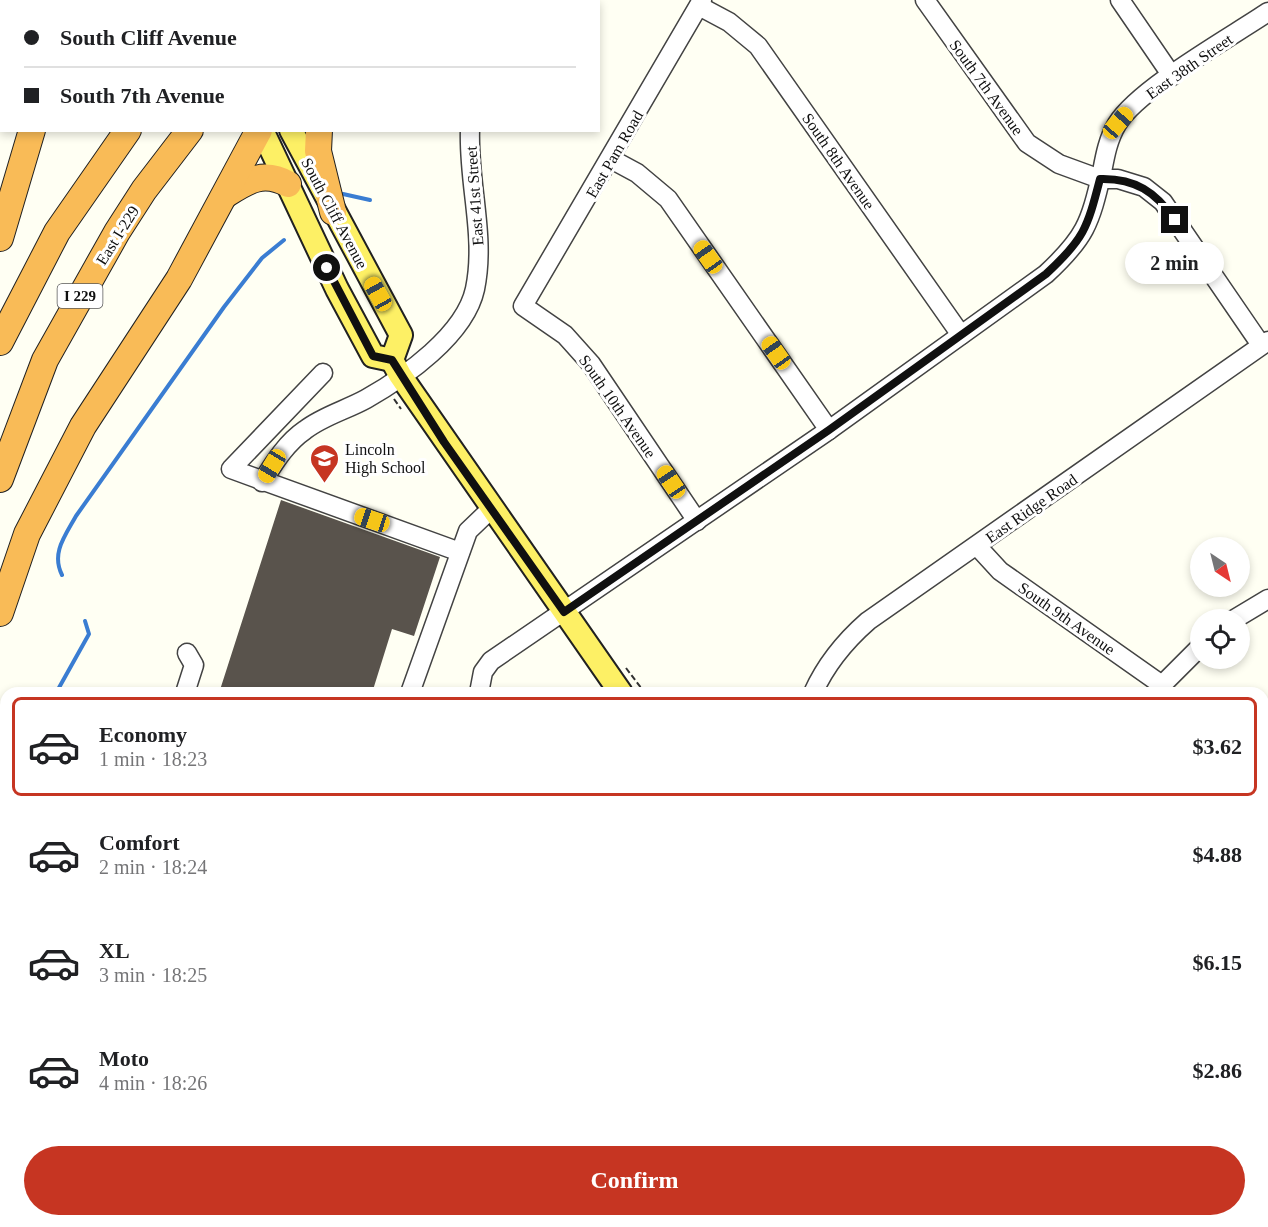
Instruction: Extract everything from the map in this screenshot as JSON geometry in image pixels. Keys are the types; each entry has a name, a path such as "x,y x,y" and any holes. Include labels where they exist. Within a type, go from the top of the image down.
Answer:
{"highway":[{"path":"0,238 31,132"},
{"path":"0,342 57,232 127,132"},
{"name":"East I-229","path":"0,479 27,403 51,350 117,232 144,190 188,132"},
{"path":"0,614 27,534 83,426 179,279 259,132"},
{"path":"319,132 318,151 333,212"},
{"path":"222,197 258,177 277,178 288,184"}],"main road":[{"name":"South Cliff Avenue","path":"261,132 337,289 373,356 396,367 491,508 617,687"},
{"name":"South Cliff Avenue","path":"292,132 401,335 396,367"}],"street":[{"name":"South 7th Avenue","path":"925,0 1027,143 1059,164 1100,179 1118,179 1144,187 1163,202 1265,343"},
{"path":"1119,0 1172,76"},
{"name":"East Pam Road","path":"523,306 611,159 700,3"},
{"name":"South 8th Avenue","path":"700,3 729,22 758,46 962,335"},
{"name":"East 38th Street","path":"480,687 483,672 491,661 829,430 1046,274 1073,250 1090,218 1109,140 1118,123 1136,103 1172,76 1266,18"},
{"name":"East 41st Street","path":"262,482 288,444 305,429 366,399 396,367 438,349 463,317 474,291 478,264 478,222 472,184 470,132"},
{"path":"611,159 637,173 668,200 829,430"},
{"name":"South 10th Avenue","path":"523,306 565,335 591,363 697,521"},
{"name":"East Ridge Road","path":"816,687 828,664 846,640 868,621 1265,343"},
{"path":"323,373 231,469 460,552"},
{"path":"412,687 468,531 491,508"},
{"name":"South 9th Avenue","path":"977,546 1000,571 1157,687"},
{"path":"1250,610 1268,599"},
{"path":"187,653 194,665 187,687"},
{"path":"1162,687 1190,658"}],"building":[{"path":"281,500 440,557 414,636 392,629 374,687 221,687"}],"waterway":[{"path":"343,194 370,200"},
{"path":"62,575 59,567 59,552 76,516 224,307 262,258 284,240"},
{"path":"59,687 89,634 85,621"}],"place":[{"name":"Lincoln High School","path":"324,484"}],"route":[{"path":"327,268 373,356 392,360 444,442 564,612 829,430 1046,274 1073,250 1083,236 1100,179 1118,179 1144,187 1163,202 1175,220"}]}
